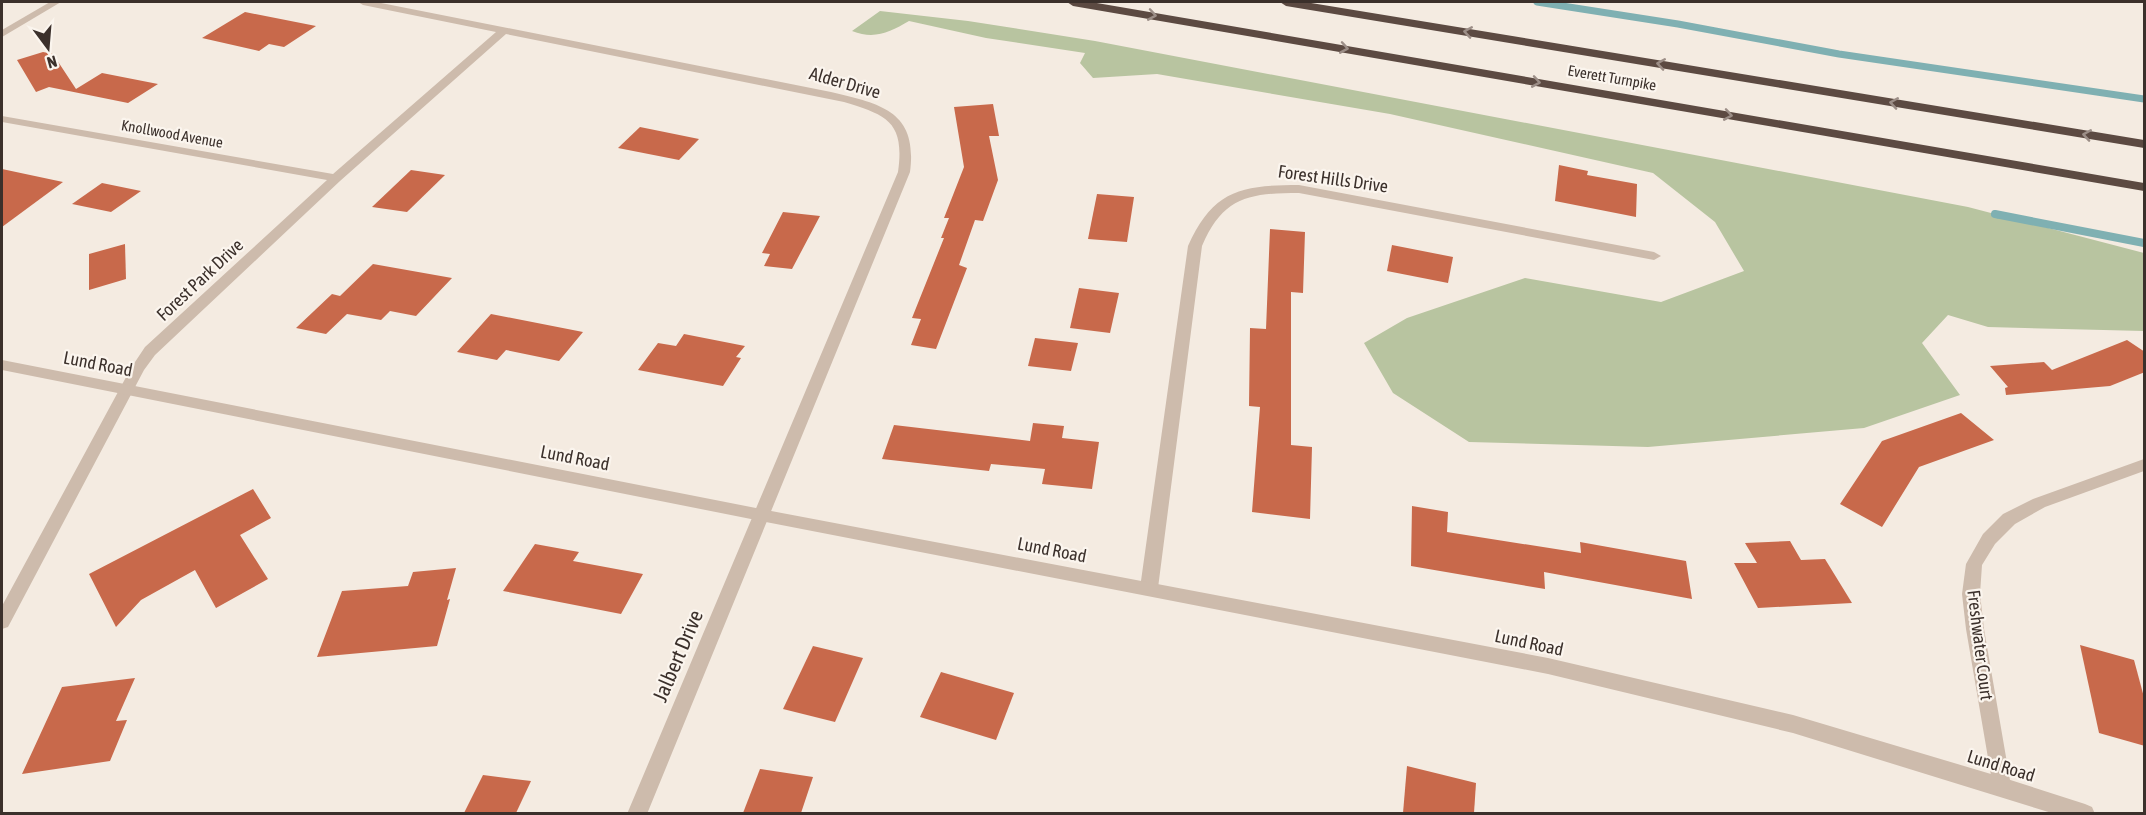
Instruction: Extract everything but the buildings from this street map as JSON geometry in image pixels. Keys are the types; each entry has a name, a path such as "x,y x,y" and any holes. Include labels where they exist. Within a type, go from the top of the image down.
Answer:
{"highway":[{"name":"Everett Turnpike","path":"1073,2 2145,187"},
{"name":"Everett Turnpike","path":"1286,2 2145,144"}],"street":[{"path":"2,34 56,2"},
{"name":"Alder Drive","path":"363,2 831,95 875,108 897,123 907,138 908,155 904,172 761,515"},
{"name":"Forest Park Drive","path":"2,622 99,444 126,389 150,351 336,178 504,30"},
{"name":"Knollwood Avenue","path":"2,119 336,178"},
{"name":"Forest Hills Drive","path":"1149,588 1195,246 1202,225 1217,207 1239,194 1268,188 1299,189 1654,256"},
{"name":"Lund Road","path":"2,366 1548,666 1792,724 2085,813"},
{"name":"Freshwater Court","path":"2001,786 1975,629 1971,594 1974,564 1989,538 2009,519 2039,503 2145,465"},
{"name":"Jalbert Drive","path":"637,813 761,515"}],"green space":[{"path":"880,11 968,21 1095,41 1968,207 2144,253 2144,331 1988,327 1948,315 1922,343 1960,395 1864,428 1648,447 1469,442 1393,393 1364,343 1407,318 1525,278 1661,302 1744,271 1715,222 1653,173 1390,114 1157,74 1093,78 1080,63 1085,53 986,38 909,21 882,34 868,35 852,31"}],"waterway":[{"path":"1537,2 1678,24 1839,54 2144,99"},
{"path":"1998,215 1995,214 2144,243"}]}
